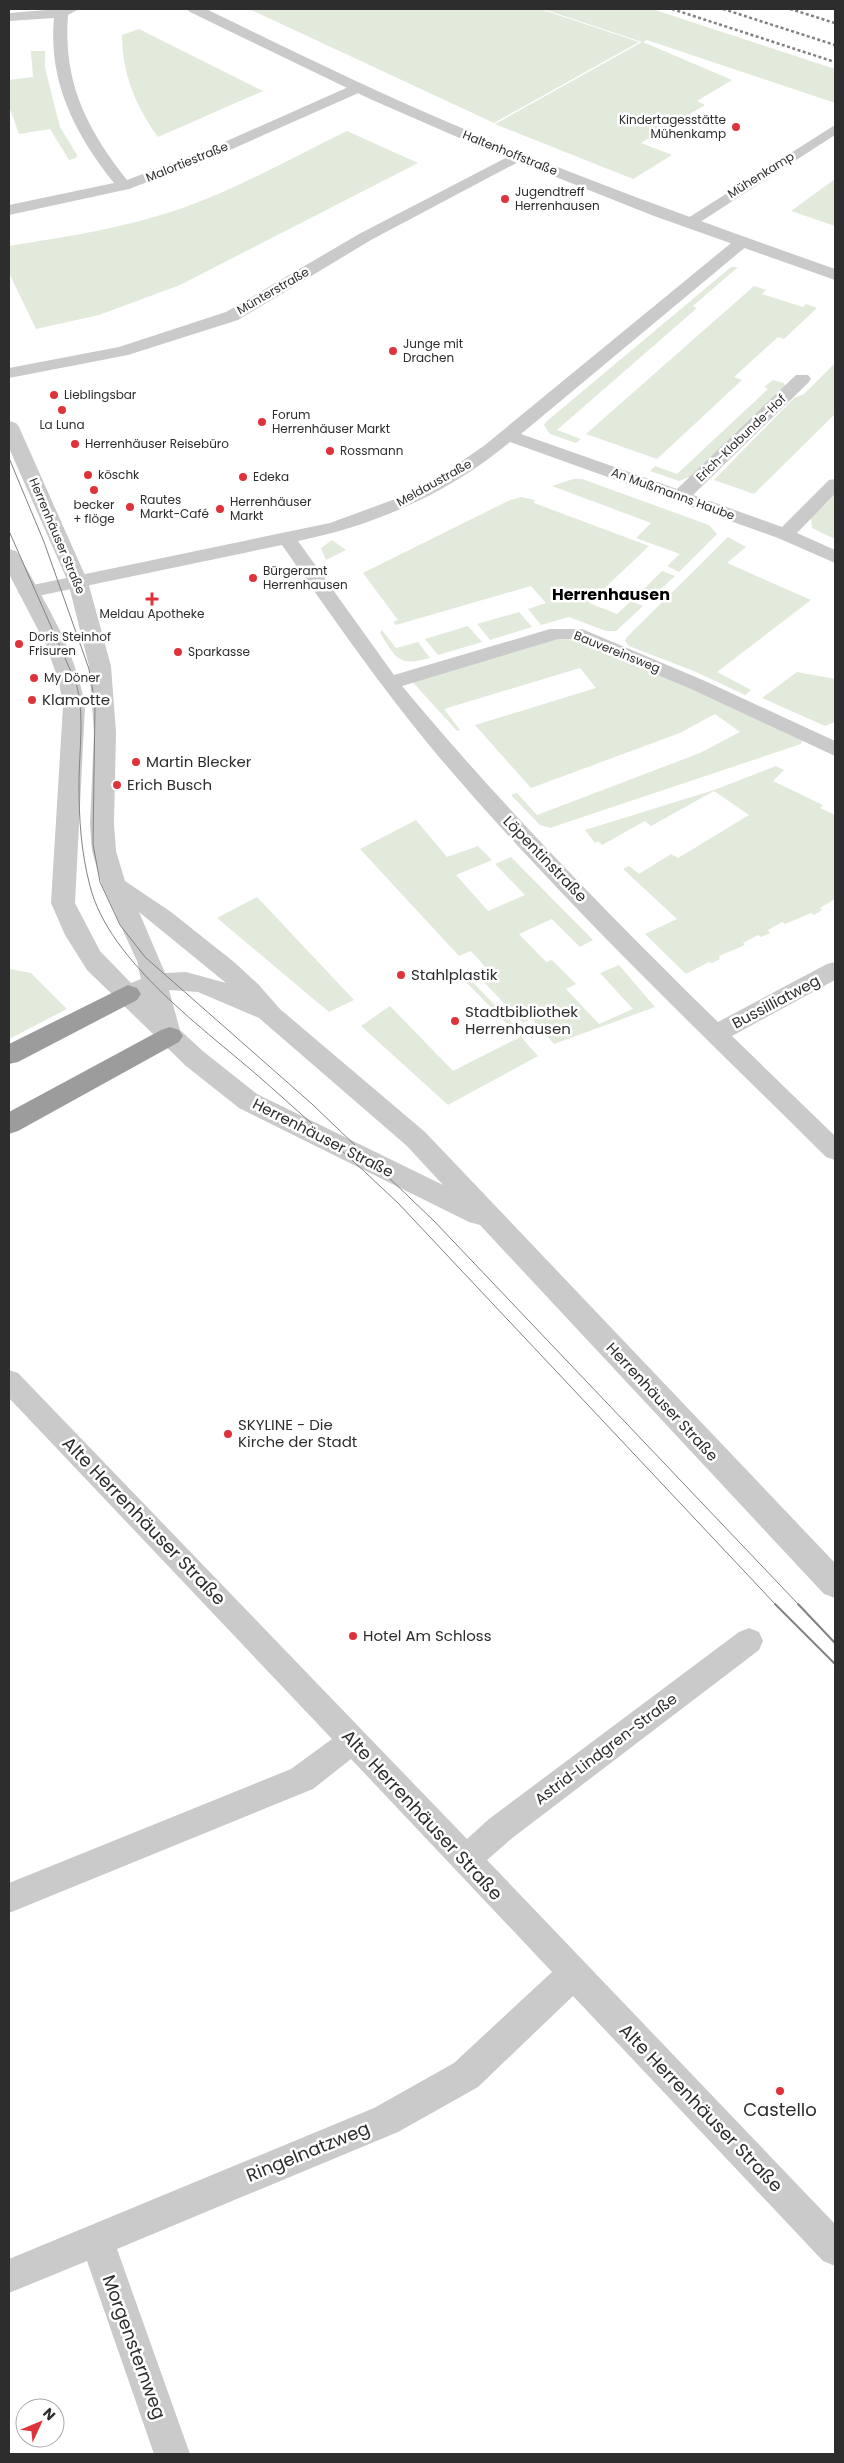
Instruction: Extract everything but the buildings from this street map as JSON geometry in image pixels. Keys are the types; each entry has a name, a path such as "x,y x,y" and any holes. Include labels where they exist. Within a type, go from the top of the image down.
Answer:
{"highway":[{"path":"9,1055 128,994"},
{"path":"9,1124 170,1036"}],"street":[{"name":"Haltenhoffstraße","path":"194,9 358,88 517,157 835,276"},
{"path":"9,18 66,11 60,54 66,88 80,125 96,152 124,186"},
{"name":"Malortiestraße","path":"9,210 124,186 216,151 358,88"},
{"name":"Mühenkamp","path":"688,222 835,129"},
{"name":"Münterstraße","path":"9,372 122,351 226,318 365,237 517,157"},
{"name":"Meldaustraße","path":"28,592 335,528 404,502 461,470 508,435 742,242"},
{"name":"Erich-Klabunde-Hof","path":"681,496 802,380"},
{"name":"Herrenhäuser Straße","path":"9,427 78,582 100,666 105,732 102,824 104,851 114,886 149,961 153,984 170,1036"},
{"name":"An Mußmanns Haube","path":"508,435 785,534 835,557"},
{"path":"785,534 835,484"},
{"name":"Löpentinstraße","path":"287,539 390,684 529,843 716,1034 835,1151"},
{"name":"Herrenhäuser Straße","path":"10,561 57,645 70,682 74,706 62,903 73,930 96,964 202,1065 248,1101 424,1189 490,1219"},
{"name":"Bauvereinsweg","path":"390,684 557,633 575,633 698,685 835,749"},
{"name":"Herrenhäuser Straße","path":"114,886 145,903 171,923 256,994 271,1016"},
{"name":"Bussilliatweg","path":"716,1034 835,970"},
{"name":"Herrenhäuser Straße","path":"128,994 169,980 196,980 271,1016 416,1139 835,1584"},
{"name":"Alte Herrenhäuser Straße","path":"9,1381 184,1562 835,2249"},
{"name":"Astrid-Lindgren-Straße","path":"465,1860 500,1829 749,1641"},
{"path":"9,1898 302,1779 352,1741"},
{"name":"Ringelnatzweg","path":"9,2276 386,2120 466,2075 573,1974"},
{"name":"Morgensternweg","path":"96,2239 172,2454"}],"green space":[{"path":"249,9 540,9 639,42 494,123"},
{"path":"543,9 652,9 835,69 835,103 647,40 643,42 732,80 697,101 705,105 641,143 672,155 633,179 495,124 642,42"},
{"path":"139,29 263,91 158,137 137,102 125,63 122,35"},
{"path":"31,51 45,51 45,68 60,127 77,155 76,158 69,160 50,129 19,134 9,106 9,80 33,77"},
{"path":"347,131 418,163 180,285 99,315 36,329 9,273 9,246 115,227 177,210 221,193"},
{"path":"835,179 835,226 791,211"},
{"path":"731,267 738,267 693,306 697,308 557,430 581,439 576,443 550,434 544,425 547,421"},
{"path":"754,286 766,290 762,294 803,307 806,304 817,308 784,339 778,337 734,377 742,380 657,459 586,434"},
{"path":"835,363 835,414 754,494 714,480 794,398 804,394"},
{"path":"773,380 784,383 786,388 695,478 689,477 679,481 650,471 655,466 677,474 768,389 764,387"},
{"path":"573,479 582,479 709,525 717,534 679,572 667,566 680,554 636,538 651,523 552,486"},
{"path":"835,495 835,539 812,528 811,518"},
{"path":"521,497 535,500 534,503 649,546 589,603 617,614 631,601 643,606 616,631 606,631 569,617 541,625 528,609 546,603 531,586 396,625 393,622 398,620 363,573 508,501"},
{"path":"728,537 746,547 727,563 811,600 717,672 751,690 745,695 696,672 629,646 625,641"},
{"path":"332,540 346,550 326,560 321,548"},
{"path":"662,571 675,576 648,601 636,597"},
{"path":"519,612 532,627 490,640 477,624"},
{"path":"468,626 482,642 438,655 425,639"},
{"path":"382,630 396,648 418,642 430,658 419,661 404,661 390,649 380,633"},
{"path":"565,632 803,738 801,744 550,828 540,825 511,795 517,793 537,815 700,753 740,732 715,714 680,733 531,788 475,725 596,688 580,668 444,709 460,730 457,731 409,678"},
{"path":"797,672 835,679 835,722 825,726 762,698"},
{"path":"776,766 784,770 773,781 823,805 820,808 835,815 835,899 820,908 822,910 814,915 811,913 785,924 782,922 768,930 770,933 761,937 758,935 743,943 745,945 719,956 720,959 712,963 709,962 686,974 645,934 677,919 623,869 629,866 639,874 671,854 678,858 749,815 714,791 651,826 645,821 602,845 598,841 595,843 585,830 714,790"},
{"path":"416,820 447,857 478,846 492,860 456,875 488,911 525,895 495,864 511,857 593,940 580,947 552,919 519,934 546,962 552,960 576,984 566,989 599,1024 633,1009 600,973 619,965 655,1007 554,1044 531,1018 523,1023 476,974 486,968 471,951 459,956 360,849"},
{"path":"257,897 354,1000 329,1012 217,918"},
{"path":"9,969 31,973 67,1009 9,1039"},
{"path":"462,971 524,1035 521,1037 538,1056 448,1105 361,1026 390,1006 453,1071 520,1037 457,973"}],"tram line":[{"path":"9,458 44,542 89,669 95,704 93,844 100,882 120,925 145,957 312,1104 434,1221 799,1605"},
{"path":"9,531 76,683 81,720 79,797 84,861 90,886 101,914 117,941 138,968 162,993 298,1111 398,1203 776,1605"},
{"path":"798,1604 835,1643"},
{"path":"776,1605 835,1664"}],"railway":[{"path":"672,9 835,62"},
{"path":"723,9 835,45"},
{"path":"790,9 835,23"}],"place":[{"name":"Kindertagesstätte Mühenkamp","path":"736,127"},
{"name":"Jugendtreff Herrenhausen","path":"505,199"},
{"name":"Junge mit Drachen","path":"393,351"},
{"name":"Lieblingsbar","path":"54,395"},
{"name":"La Luna","path":"62,410"},
{"name":"Forum Herrenhäuser Markt","path":"262,422"},
{"name":"Herrenhäuser Reisebüro","path":"75,444"},
{"name":"Rossmann","path":"330,451"},
{"name":"köschk","path":"88,475"},
{"name":"Edeka","path":"243,477"},
{"name":"becker + flöge","path":"94,490"},
{"name":"Rautes Markt-Café","path":"130,507"},
{"name":"Herrenhäuser Markt","path":"220,509"},
{"name":"Bürgeramt Herrenhausen","path":"253,578"},
{"name":"Meldau Apotheke","path":"152,599"},
{"name":"Doris Steinhof Frisuren","path":"19,644"},
{"name":"Sparkasse","path":"178,652"},
{"name":"My Döner","path":"34,678"},
{"name":"Klamotte","path":"32,700"},
{"name":"Martin Blecker","path":"136,762"},
{"name":"Erich Busch","path":"117,785"},
{"name":"Stahlplastik","path":"401,975"},
{"name":"Stadtbibliothek Herrenhausen","path":"455,1021"},
{"name":"SKYLINE - Die Kirche der Stadt","path":"228,1434"},
{"name":"Hotel Am Schloss","path":"353,1636"},
{"name":"Castello","path":"780,2091"}],"district":[{"name":"Herrenhausen","path":"611,594"}]}
